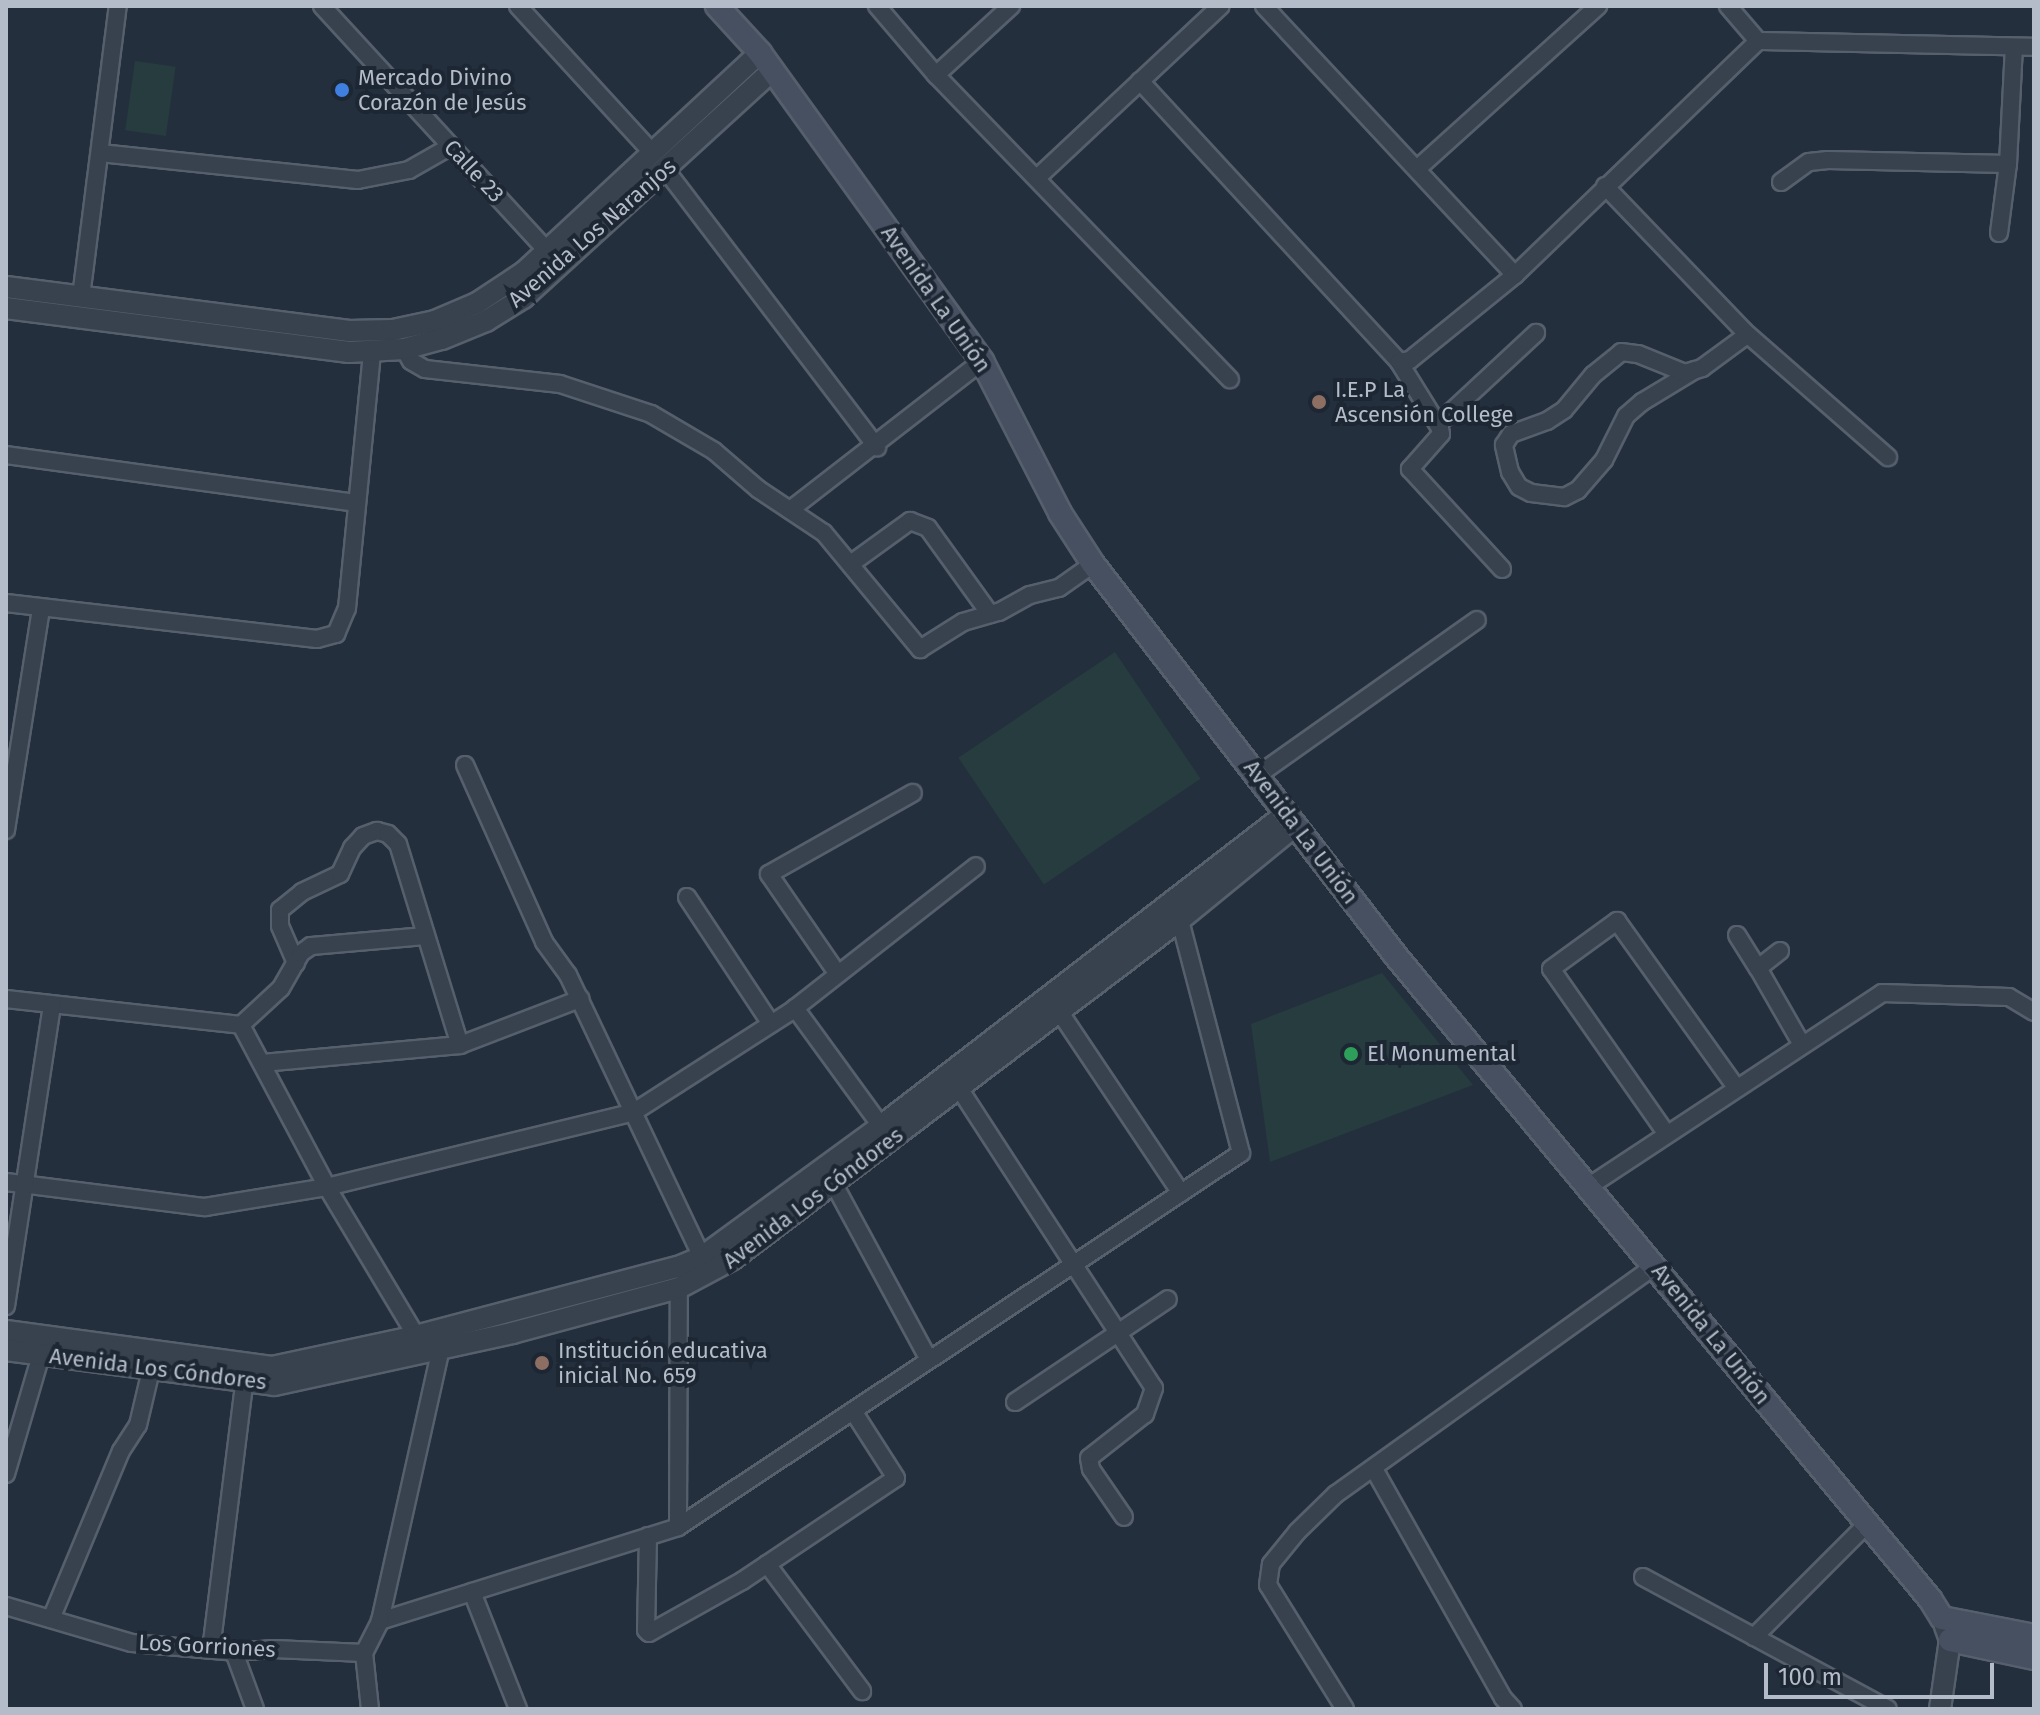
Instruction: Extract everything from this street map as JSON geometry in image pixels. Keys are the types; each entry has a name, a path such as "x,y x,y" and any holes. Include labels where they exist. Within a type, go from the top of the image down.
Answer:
{"main road":[{"name":"Avenida La Unión","path":"717,6 766,62 982,361 1060,513 1093,564 1405,967 1655,1266 1942,1618"},
{"path":"1942,1618 2034,1636"},
{"path":"1950,1640 2034,1658"}],"street":[{"path":"81,297 118,6"},
{"name":"Calle 23","path":"322,6 554,258"},
{"path":"518,6 652,152"},
{"path":"877,6 936,75 1038,177 1230,379"},
{"path":"936,75 1011,6"},
{"path":"1038,177 1221,6"},
{"path":"1264,6 1515,275"},
{"path":"1417,169 1598,6"},
{"path":"1728,6 1758,41"},
{"path":"1399,362 1410,360 1515,275 1758,41 2034,47"},
{"path":"1999,233 2008,164 2014,47"},
{"name":"Avenida Los Naranjos","path":"6,308 310,349 372,352 404,349 442,339 486,321 523,298 554,258 652,152 766,62"},
{"name":"Avenida Los Naranjos","path":"6,287 326,329 393,330 435,321 477,303 554,258 665,169 766,62"},
{"path":"1140,81 1399,362 1438,424 1441,434 1410,469 1502,569"},
{"path":"100,153 358,180 409,170 451,146"},
{"path":"1781,182 1809,162 1828,160 2008,164"},
{"path":"665,169 728,257 877,447"},
{"path":"1605,186 1747,335 1888,457"},
{"path":"1438,424 1536,333"},
{"path":"1695,370 1677,373 1638,354 1621,352 1593,375 1564,410 1547,421 1511,434 1504,445 1504,457 1519,487 1546,497 1564,497 1578,490 1604,460 1626,416 1695,370 1747,335"},
{"path":"404,349 411,361 425,369 560,384 651,414 714,451 824,533 852,563 920,649 963,622 990,614 1030,595 1059,588 1093,564"},
{"path":"6,603 326,638 336,634 347,608 372,352"},
{"path":"790,510 877,447 982,361"},
{"path":"6,455 355,503"},
{"path":"852,563 910,521 928,528 990,614"},
{"path":"6,830 41,608"},
{"path":"1258,775 1477,620"},
{"path":"465,765 544,942 568,975 702,1257"},
{"path":"837,973 769,874 913,793"},
{"name":"Avenida Los Cóndores","path":"6,1331 253,1367 272,1367 416,1336 678,1267 702,1257 959,1088 1180,920 1291,819"},
{"name":"Avenida Los Cóndores","path":"6,1350 244,1384 274,1385 441,1349 679,1288 733,1259 829,1176 881,1126 1291,819"},
{"path":"296,963 280,926 280,910 302,892 340,874 352,848 377,831 388,834 398,844 460,1045"},
{"path":"6,1182 205,1207 327,1187 634,1112 795,1008 976,866"},
{"path":"687,897 771,1024"},
{"path":"380,1621 678,1527 1241,1153 1180,920"},
{"path":"1666,1133 1551,969 1617,921 1736,1087"},
{"path":"1737,935 1801,1043"},
{"path":"6,999 241,1025 281,988 301,953 311,946 426,936"},
{"path":"1758,968 1780,951"},
{"path":"1588,1187 1801,1043 1887,992 2009,997 2034,1012"},
{"path":"262,1063 460,1045 580,999"},
{"path":"6,1306 52,1004"},
{"path":"795,1008 881,1126"},
{"path":"1059,1011 1181,1193"},
{"path":"241,1025 327,1187 416,1336"},
{"path":"959,1088 1154,1388 1145,1414 1089,1458 1091,1469 1124,1517"},
{"path":"829,1176 929,1360"},
{"path":"1345,1709 1268,1585 1271,1564 1297,1532 1336,1494 1655,1266"},
{"path":"678,1527 679,1288"},
{"path":"1015,1402 1168,1299"},
{"path":"370,1709 364,1653 380,1621 441,1349"},
{"path":"6,1474 41,1355"},
{"path":"51,1619 121,1451 138,1425 151,1370"},
{"path":"211,1650 244,1384"},
{"path":"648,1536 646,1630 649,1633 767,1564 896,1478 853,1411"},
{"path":"1374,1469 1503,1705"},
{"path":"1754,1637 1867,1524"},
{"path":"767,1564 862,1691"},
{"path":"1643,1577 1888,1709"},
{"path":"472,1592 518,1709"},
{"name":"Los Gorriones","path":"6,1606 132,1643 234,1652 274,1649 364,1653"},
{"path":"1940,1709 1950,1640 1942,1618"},
{"path":"234,1652 255,1709"}],"green space":[{"path":"135,61 176,67 166,136 125,130"},
{"path":"1115,652 1201,779 1044,885 958,758"},
{"name":"El Monumental","path":"1382,973 1473,1085 1270,1162 1251,1024"}],"place":[{"name":"Mercado Divino Corazón de Jesús","path":"342,90"},
{"name":"I.E.P La Ascensión College","path":"1319,402"},
{"name":"El Monumental","path":"1351,1054"},
{"name":"Institución educativa inicial No. 659","path":"542,1363"}]}
